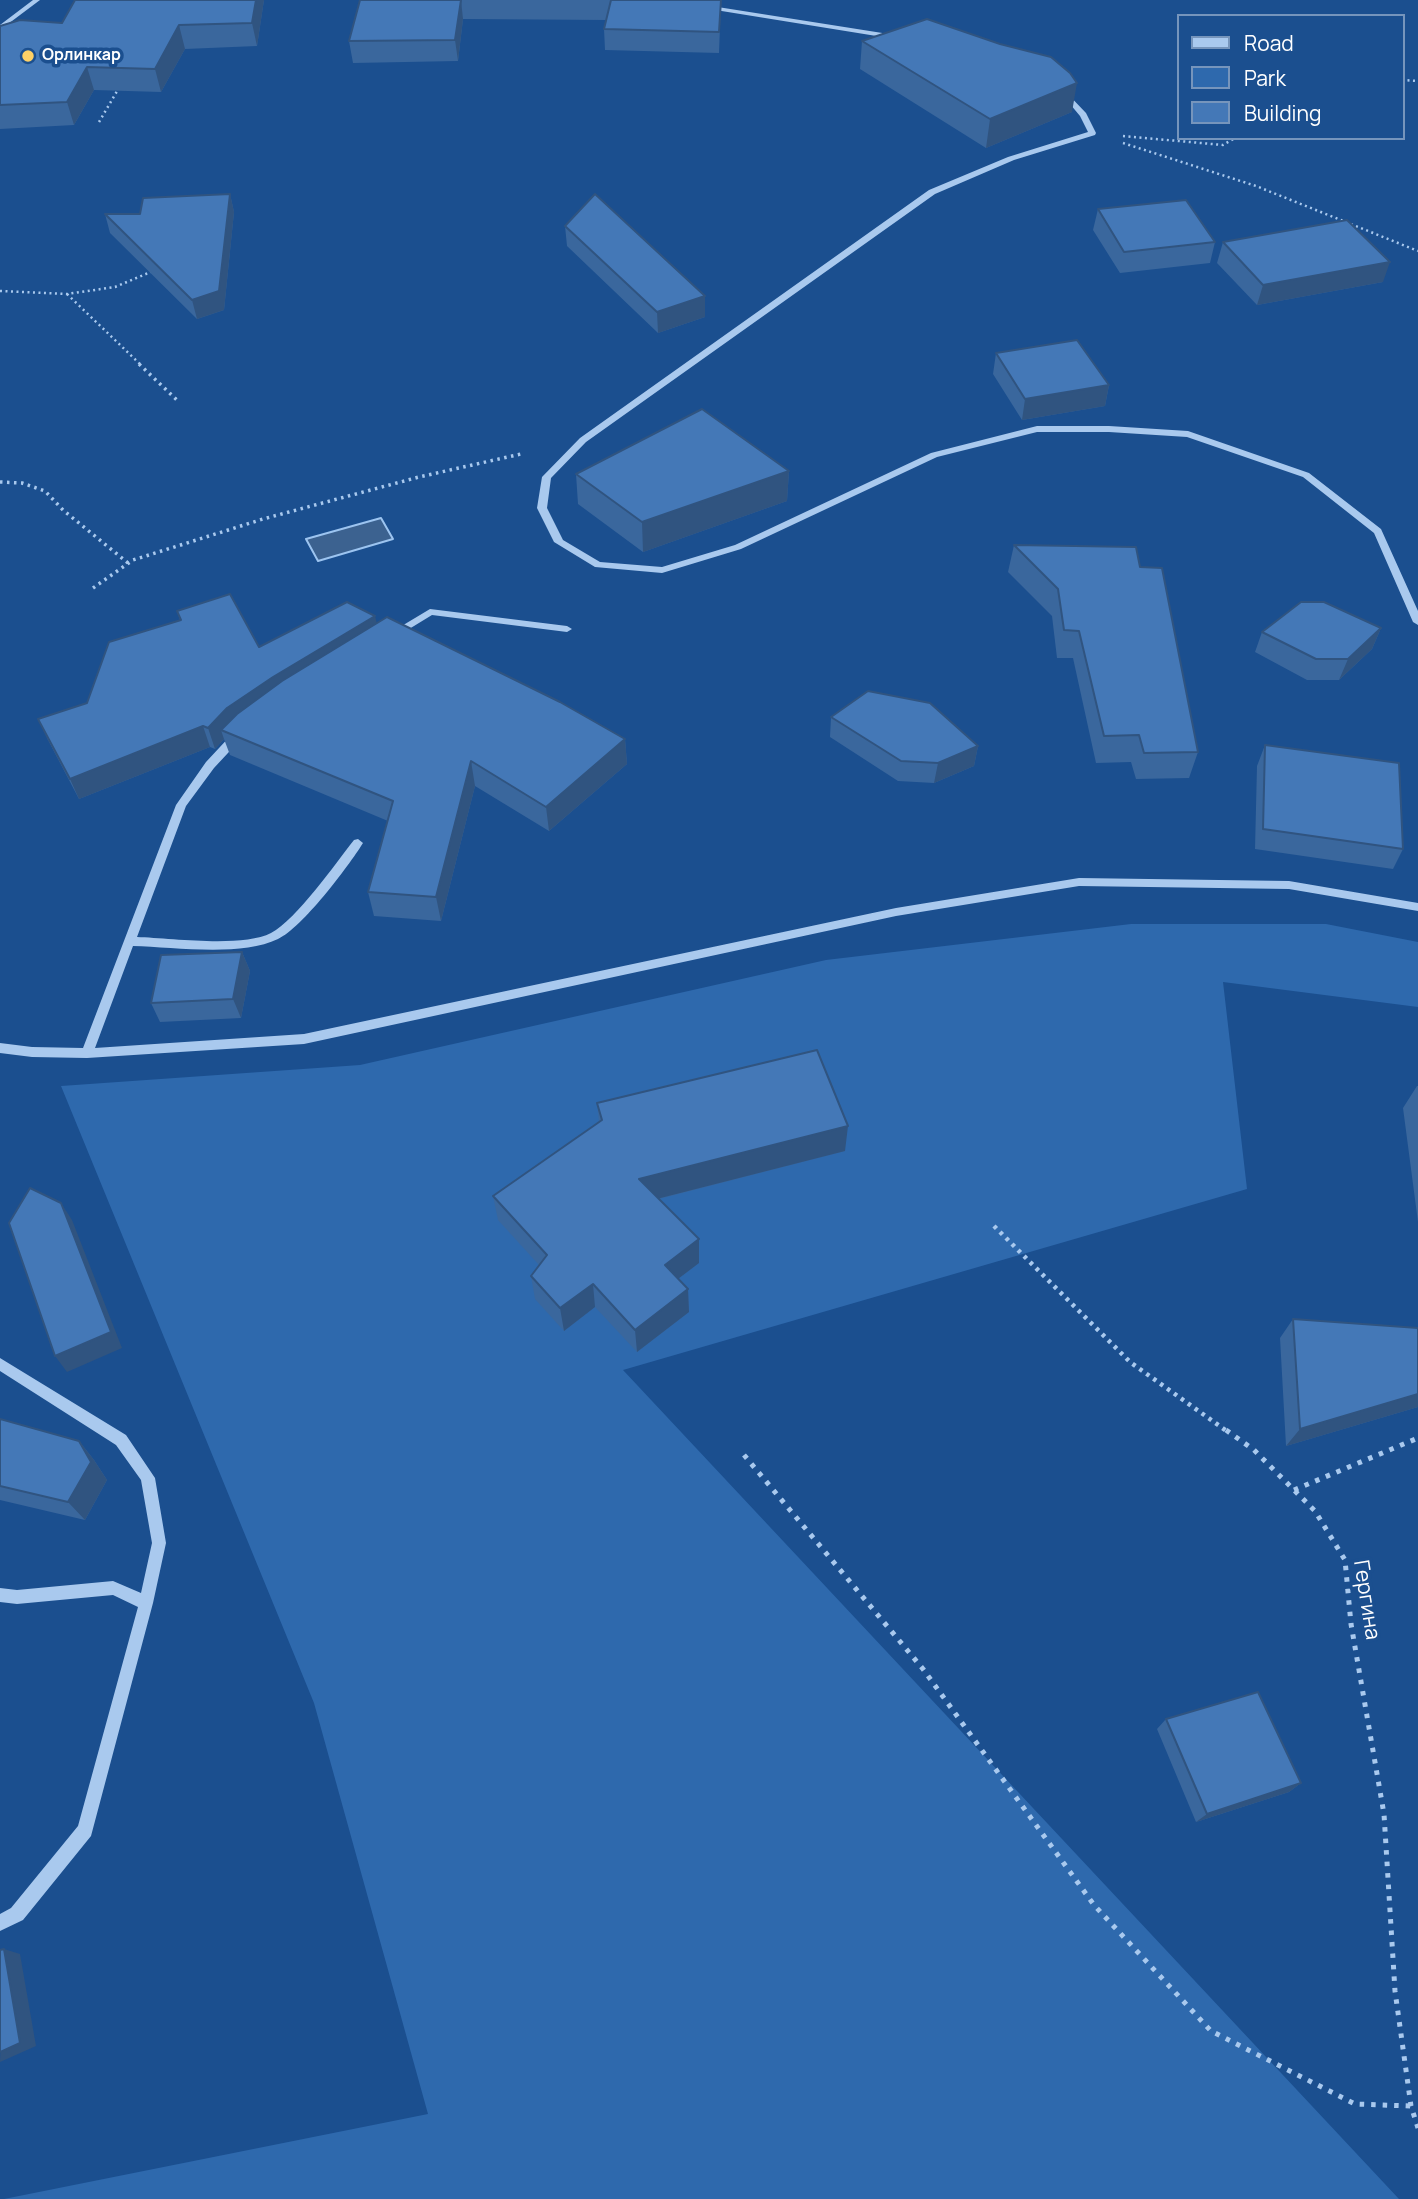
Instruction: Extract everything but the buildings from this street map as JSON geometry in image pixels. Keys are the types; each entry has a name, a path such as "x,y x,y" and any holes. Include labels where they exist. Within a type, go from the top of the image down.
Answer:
{"street":[{"path":"0,27 37,0"},
{"path":"696,6 906,39"},
{"path":"1056,85 1083,116 1093,133 1035,148 983,167 932,192 583,440 547,477 542,508 559,542 598,565 662,570 738,547 934,455 1037,429 1110,429 1188,434 1306,475 1378,531 1418,622"},
{"path":"385,639 430,612 567,629"},
{"path":"87,1053 181,804 210,765 250,726"},
{"path":"130,941 249,943 275,936 291,923 358,844"},
{"path":"0,1048 87,1053 304,1039 896,912 1079,882 1289,885 1418,907"},
{"path":"0,1364 121,1440 148,1478 159,1543 146,1603 85,1830 17,1914 0,1923"},
{"path":"0,1595 17,1597 113,1588 146,1603"}],"path":[{"path":"99,122 123,81"},
{"path":"1093,133 1223,145 1232,140"},
{"path":"1093,133 1256,186 1418,251"},
{"path":"0,291 67,294 115,287 160,268"},
{"path":"67,294 178,401"},
{"path":"93,588 129,563 263,519 419,477 583,440"},
{"path":"0,482 22,483 46,491 63,510 129,563"},
{"name":"Гергина","path":"993,1226 1130,1362 1254,1450 1315,1511 1345,1560 1351,1624 1384,1814 1395,1991 1411,2106 1418,2128"},
{"path":"1294,1490 1418,1438"},
{"path":"744,1455 923,1669 1094,1905 1211,2031 1355,2104 1411,2106"}],"green space":[{"path":"1131,924 1326,924 1418,942 1418,1007 1223,982 1247,1189 623,1370 1399,2199 4,2199 428,2114 314,1703 61,1086 360,1065 826,960"}],"shaded area":[{"path":"381,518 393,539 318,561 306,539"}],"place":[{"name":"Орлинкар","path":"28,56"}]}
